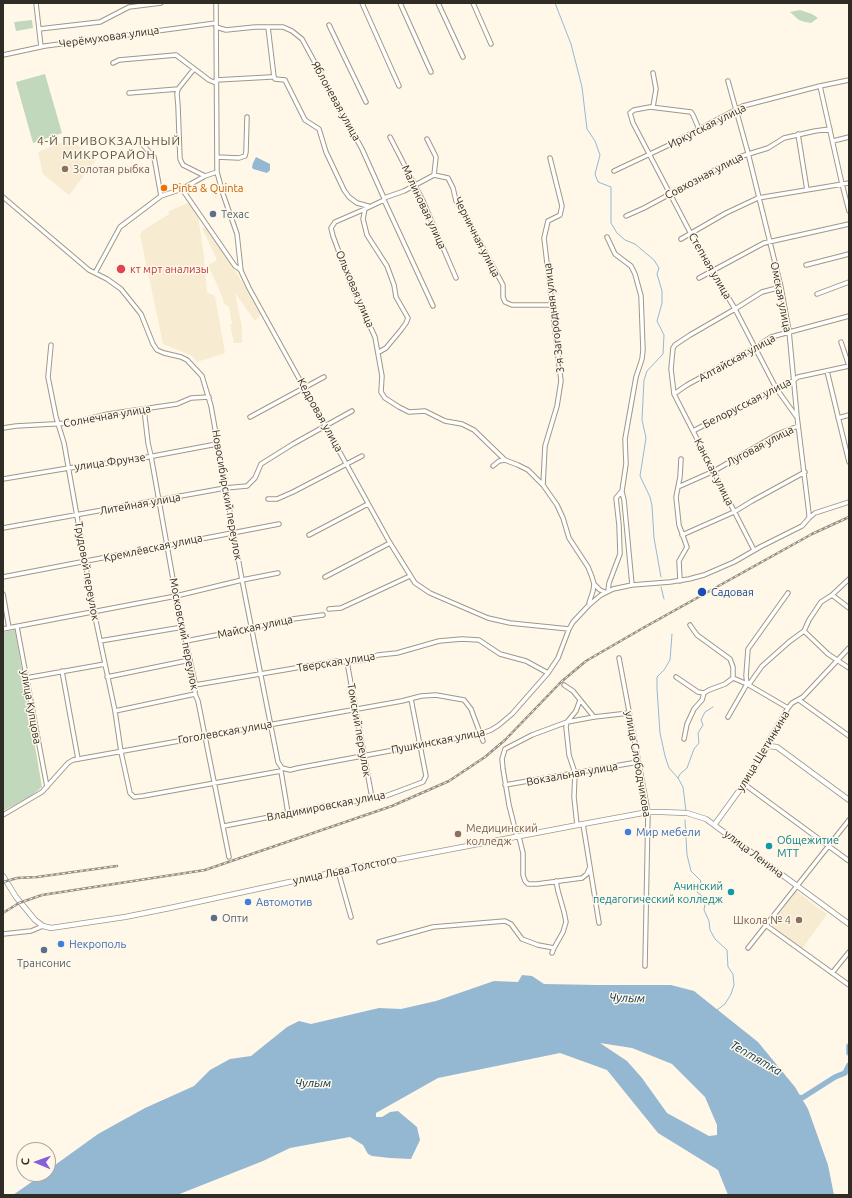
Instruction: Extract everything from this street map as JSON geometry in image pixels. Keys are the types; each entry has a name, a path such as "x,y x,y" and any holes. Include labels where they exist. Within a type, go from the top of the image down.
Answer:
{"main road":[{"name":"улица Щетинкина","path":"715,824 744,784 768,746"},
{"path":"768,746 777,747 849,800"},
{"name":"улица Льва Толстого","path":"43,926 51,928 125,917 338,871 648,812"},
{"name":"улица Ленина","path":"648,812 687,813 701,817 715,824 849,924"},
{"path":"3,876 34,920 43,926"}],"street":[{"path":"36,3 41,47"},
{"path":"39,29 100,22 129,7 161,3"},
{"name":"Кедровая улица","path":"216,3 217,172 223,194 238,234 241,271 368,504 390,543 417,585 430,593 488,618 514,624 569,629"},
{"path":"362,3 399,86"},
{"path":"400,3 431,72"},
{"path":"438,3 463,57"},
{"path":"473,3 491,44"},
{"name":"Черёмуховая улица","path":"3,55 41,47 216,25 226,30 268,27"},
{"path":"329,25 366,102"},
{"path":"268,27 274,77"},
{"name":"Яблоневая улица","path":"268,27 288,29 296,34 304,43 362,149 433,306"},
{"path":"113,63 119,60 174,54 178,55 209,80 216,82 274,77 275,79 282,79 287,82 306,120 319,129 326,152 344,190 349,197 357,203 367,207"},
{"path":"194,69 178,89 176,100 178,106 180,159 182,164 205,176"},
{"path":"653,73 656,89 654,107 691,112 699,129"},
{"name":"Иркутская улица","path":"614,171 669,145 746,105 849,80"},
{"name":"Омская улица","path":"728,81 748,153 781,287 789,331 809,518"},
{"path":"820,86 849,211"},
{"path":"129,93 178,89"},
{"name":"Степная улица","path":"654,107 645,107 634,110 630,113 633,123 691,234 735,309 776,388 797,416"},
{"path":"216,157 238,158 245,156 247,117"},
{"name":"Совхозная улица","path":"626,216 644,208 736,158 768,148 784,138 798,134 830,129"},
{"path":"798,134 807,190"},
{"name":"Малиновая улица","path":"390,137 415,185 456,278"},
{"path":"833,141 849,137"},
{"path":"379,352 386,348 406,323 408,318 396,297 388,266 367,235 363,219 367,207 404,191 434,175 436,157 428,139"},
{"path":"142,144 154,157 161,196"},
{"name":"3-я Загородняя улица","path":"543,485 545,446 557,406 561,385 544,234 548,221 560,215 562,206 550,158"},
{"path":"94,273 120,227 161,196 182,189 205,176 217,172"},
{"name":"Черничная улица","path":"434,175 448,178 453,188 456,201 466,216 502,285 505,302 512,305 552,305"},
{"path":"681,239 726,213 758,198 849,183"},
{"path":"182,189 235,266 241,271"},
{"name":"Новосибирский переулок","path":"3,196 89,270 111,281 127,296 141,314 153,344 157,350 184,358 196,368 204,380 209,397 242,580 270,724 278,762 281,769 288,813"},
{"name":"Ольховая улица","path":"367,207 335,222 331,228 353,290 375,337 379,352 382,376 381,392 385,398 409,412 425,411 446,421 462,424 474,430 505,460"},
{"path":"699,278 713,272 758,246 849,224"},
{"path":"607,237 615,254 633,268 641,296 643,355 636,378 625,439 626,464 622,492 632,585"},
{"path":"806,265 849,254"},
{"path":"817,294 849,282"},
{"path":"674,394 671,369 674,346 765,290 781,287"},
{"name":"Алтайская улица","path":"674,394 687,385 756,348 771,337 849,316"},
{"path":"841,342 849,366"},
{"name":"Трудовой переулок","path":"51,345 48,375 69,468 84,562 115,711 130,793 132,796"},
{"name":"Белорусская улица","path":"693,431 776,388 788,384 798,377 849,366"},
{"path":"826,372 849,462"},
{"path":"250,417 324,377"},
{"name":"Канская улица","path":"674,394 754,550"},
{"name":"Солнечная улица","path":"3,428 16,426 59,425 82,422 108,414 180,403 192,398 209,397"},
{"name":"Московский переулок","path":"144,409 147,441 176,596 195,685 195,694 198,701 204,736 224,826 229,857"},
{"path":"326,426 352,411"},
{"path":"838,418 849,415"},
{"name":"Литейная улица","path":"3,528 225,488 245,487 253,482 261,464 326,426"},
{"name":"Луговая улица","path":"678,487 714,471 778,434 798,426"},
{"name":"улица Фрунзе","path":"3,479 69,468 132,460 217,444"},
{"path":"268,499 276,499 293,492 362,456"},
{"path":"680,581 678,570 679,561 687,547 679,526 676,495 681,459"},
{"path":"493,466 499,461 505,460 528,470 543,485 561,513 569,538 588,567 594,584 600,590 607,592 632,585 680,581 704,575 734,562 754,550 802,526 809,518 818,512 849,502"},
{"path":"682,535 734,512 805,472"},
{"path":"607,592 620,554 616,498 622,492"},
{"path":"309,535 368,504"},
{"name":"Кремлёвская улица","path":"3,577 278,524"},
{"path":"325,577 390,543"},
{"path":"3,629 176,596 278,572"},
{"path":"329,609 341,608 410,576"},
{"path":"728,717 747,684 750,683 762,666 804,631 809,620 821,602 832,595 849,579"},
{"path":"589,605 594,584"},
{"name":"Пушкинская улица","path":"132,796 143,796 215,784 281,769 290,770 480,734 494,729 506,720 548,673 558,658 569,629 580,613 607,592"},
{"path":"747,684 746,676 748,649 788,593"},
{"path":"3,594 9,628"},
{"path":"832,595 849,608"},
{"name":"Майская улица","path":"186,641 285,620 323,615"},
{"path":"690,625 697,635 730,659 733,667 733,678"},
{"name":"улица Купцова","path":"17,627 47,788"},
{"path":"100,641 183,627"},
{"path":"804,631 828,654 849,668"},
{"name":"Тверская улица","path":"195,685 337,661 347,662 397,653 439,642 462,639 477,639 500,654 526,661 548,673"},
{"name":"улица Щетинкина","path":"768,746 788,708 799,700 849,648"},
{"name":"улица Слободчикова","path":"619,658 648,812 645,966"},
{"path":"107,677 190,660"},
{"name":"Томский переулок","path":"347,662 372,798"},
{"path":"26,678 105,664"},
{"path":"62,671 78,759"},
{"path":"676,677 698,692 704,693 725,684 733,678"},
{"path":"733,678 747,684 788,708"},
{"path":"564,685 573,691 594,717"},
{"path":"684,739 687,724 694,709 702,700 704,693"},
{"path":"115,711 195,694"},
{"name":"Гоголевская улица","path":"3,815 47,788 68,763 78,759 411,698 432,695 466,701 480,734"},
{"path":"411,698 419,745"},
{"path":"577,825 574,797 575,773 566,731 567,722 576,711 580,700"},
{"path":"799,700 849,736"},
{"path":"589,869 588,874 582,878 532,884 528,884 525,881 523,853 509,805 505,785 502,759 504,751 506,748 532,735 567,722 629,713"},
{"path":"480,734 483,741"},
{"name":"Владимировская улица","path":"224,826 386,796 404,790 423,782 425,779 419,745"},
{"name":"Вокзальная улица","path":"505,785 638,762"},
{"path":"744,784 849,861"},
{"path":"748,948 849,820"},
{"path":"583,824 589,869 599,923"},
{"path":"338,871 351,917"},
{"path":"552,953 563,932 566,922 556,881"},
{"path":"379,942 433,927 505,922 511,924 522,939 538,945 554,948"},
{"path":"3,934 31,931 43,926"},
{"path":"766,926 849,985"},
{"path":"832,973 849,952"}],"shaded area":[{"name":"Золотая рыбка","path":"70,139 96,160 69,195 43,174 38,152"},
{"path":"190,202 198,216 204,256 207,292 215,296 225,353 197,362 192,356 163,344 140,235 142,231 169,214 169,211"},
{"path":"207,227 262,313 255,321 235,293 242,327 242,343 234,343 230,325 232,324 229,307 224,304 208,265 217,260 202,228"},
{"name":"Школа № 4","path":"796,891 827,914 802,949 771,925"}],"green space":[{"path":"800,10 812,14 818,18 811,23 805,22 799,20 790,12"},
{"path":"32,20 33,28 16,31 14,22"},
{"path":"45,74 62,133 33,143 16,82"},
{"path":"15,630 42,787 31,796 3,811 3,632"}],"water":[{"path":"256,157 270,164 270,170 267,173 253,169 253,163"},
{"name":"Чулым","path":"522,975 532,976 544,984 671,985 694,991 758,1042 795,1087 808,1109 828,1165 834,1195 728,1195 718,1170 658,1133 607,1070 560,1053 438,1078 376,1113 376,1117 382,1117 390,1112 398,1111 417,1127 420,1140 411,1159 372,1156 368,1154 363,1145 350,1137 290,1148 263,1161 177,1195 13,1195 32,1182 56,1182 56,1164 98,1134 145,1108 194,1086 210,1070 230,1059 251,1056 287,1027 299,1021 311,1024 379,1008 401,1009 436,1001 494,981 518,982","holes":["600,1043 632,1048 672,1064 705,1097 717,1125 717,1135 709,1136 667,1113 642,1078 627,1061"]}],"waterway":[{"path":"555,3 571,44 582,87 587,129 595,141 600,155 595,174 598,182 611,187 611,223 617,233 625,240 635,244 654,260 659,268 657,274 662,291 662,303 657,321 664,335 663,354 647,371 644,380 642,420 646,438 640,476 650,497 652,506 654,538 661,577"},
{"path":"661,587 664,599"},
{"path":"672,634 670,660 664,670 657,677 660,733 669,768 678,778 683,787 686,811"},
{"path":"678,778 687,768 694,749 699,743 698,733 703,725 701,720 705,712 713,707"},
{"path":"685,820 687,855 691,871 701,881 697,892 706,899 704,910 709,921 710,930 715,939 727,950 728,967 733,974 734,985 731,994 725,1004 717,1010"},
{"name":"Тептятка","path":"849,1046 849,1053"},
{"name":"Тептятка","path":"796,1097 802,1098 835,1077 845,1073 849,1065"}],"railway":[{"path":"3,913 19,903 42,895 205,870 392,806 449,781 485,757 505,740 561,682 586,661 812,534 849,517"},
{"path":"3,882 17,878 37,877 117,866"}],"place":[{"name":"Золотая рыбка","path":"65,169"},
{"name":"Pinta & Quinta","path":"164,188"},
{"name":"Техас","path":"213,214"},
{"name":"кт мрт анализы","path":"121,269"},
{"name":"Садовая","path":"702,592"},
{"name":"Мир мебели","path":"628,832"},
{"name":"Медицинский колледж","path":"458,834"},
{"name":"Общежитие МТТ","path":"769,846"},
{"name":"Ачинский педагогический колледж","path":"731,892"},
{"name":"Автомотив","path":"248,902"},
{"name":"Опти","path":"214,918"},
{"name":"Школа № 4","path":"799,920"},
{"name":"Некрополь","path":"61,944"},
{"name":"Трансонис","path":"44,950"}],"district":[{"name":"4-Й ПРИВОКЗАЛЬНЫЙ МИКРОРАЙОН","path":"109,148"}]}
